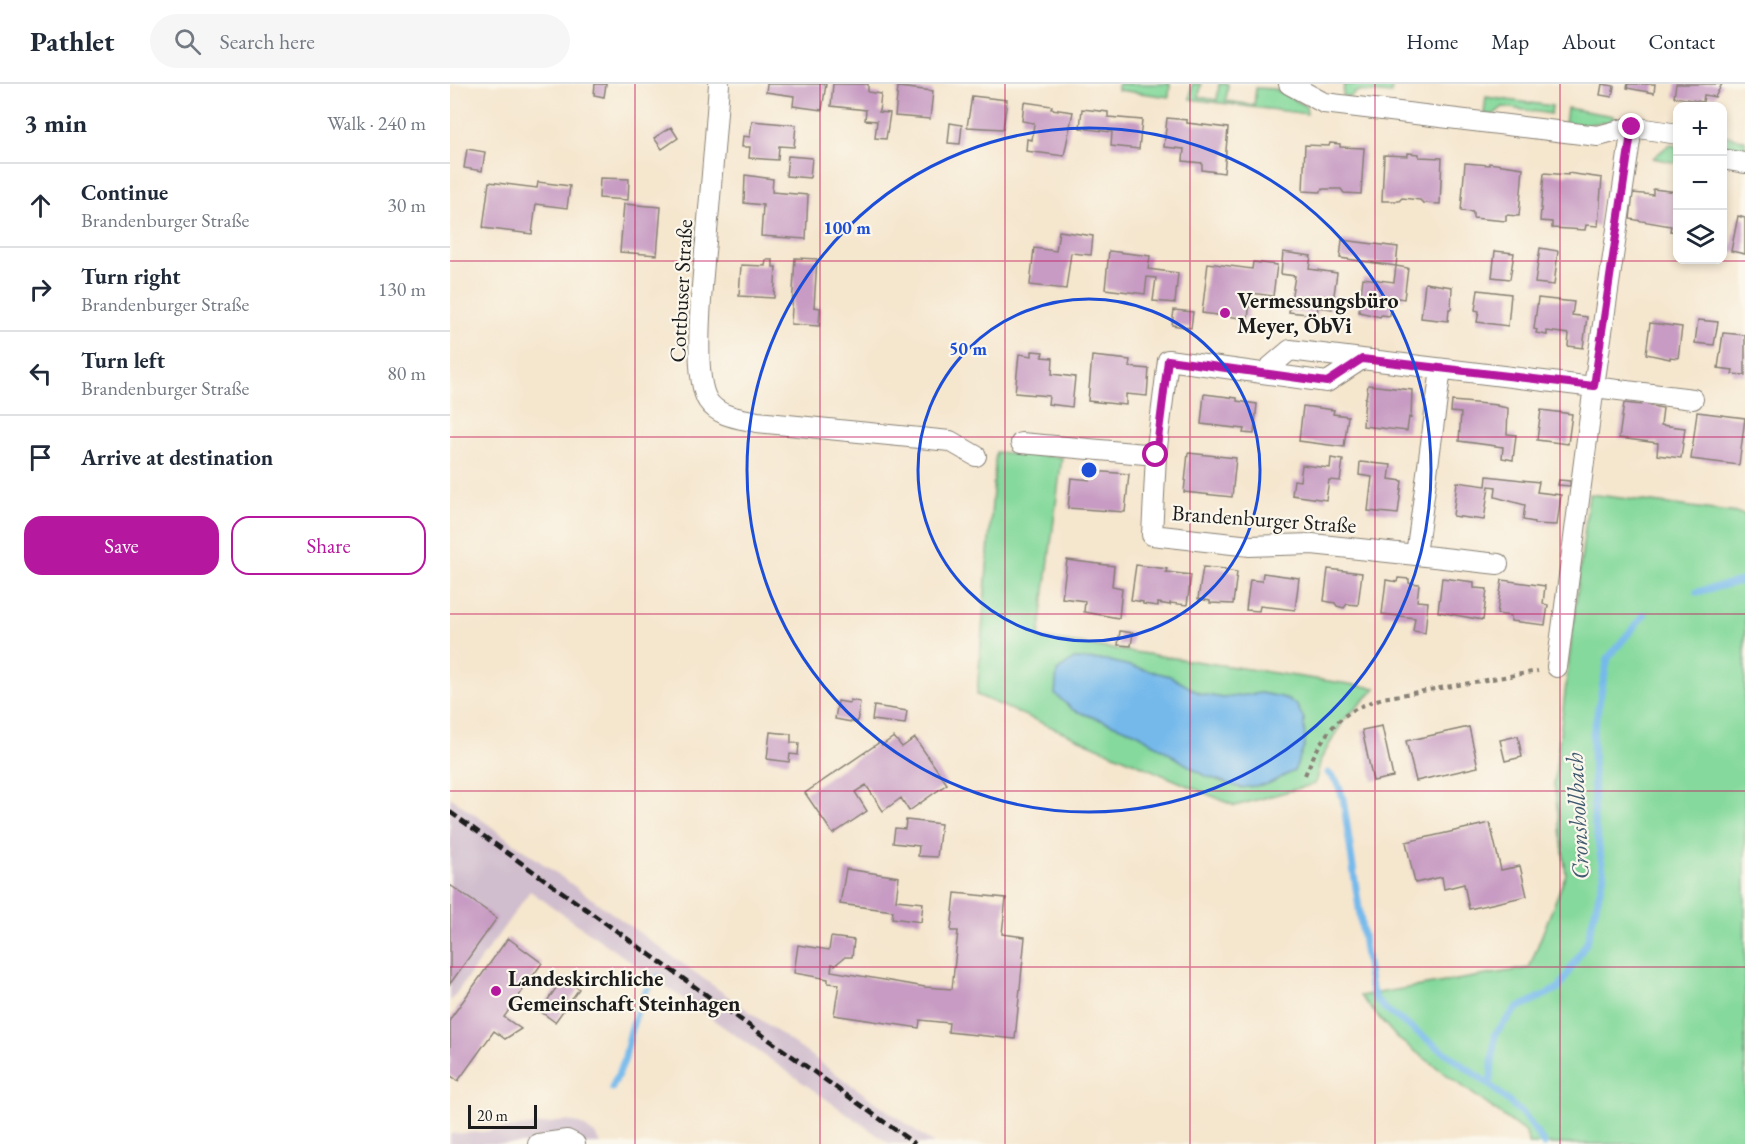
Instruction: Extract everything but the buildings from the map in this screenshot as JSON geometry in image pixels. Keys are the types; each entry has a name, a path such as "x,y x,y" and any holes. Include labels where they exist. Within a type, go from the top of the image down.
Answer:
{"street":[{"name":"Cottbuser Straße","path":"719,84 700,319 700,378 707,399 717,411 733,417 757,422 950,441 975,456"},
{"path":"1289,84 1324,103 1598,136 1632,127 1673,133"},
{"path":"1557,667 1594,386 1632,127"},
{"path":"1727,160 1745,164"},
{"path":"1263,373 1290,350 1693,399"},
{"name":"Brandenburger Straße","path":"1362,359 1327,382 1168,360 1156,455 1152,535 1250,546 1312,544 1498,564"},
{"path":"1416,555 1441,369"},
{"path":"1021,443 1156,455"},
{"path":"538,1144 567,1140 575,1144"}],"path":[{"path":"1305,775 1312,758 1335,724 1350,710 1366,703 1557,667"}],"shaded area":[{"path":"450,797 934,1144 890,1144 530,891 450,1002"},
{"path":"565,1121 576,1122 585,1127 596,1135 601,1144 450,1144 450,1134"}],"green space":[{"path":"1118,84 1170,84 1169,97 1118,90"},
{"path":"1192,84 1201,84 1199,97 1217,100 1219,84 1228,84 1226,101 1254,105 1256,88 1275,89 1306,106 1307,114 1190,99"},
{"path":"1344,84 1392,84 1391,94 1358,91 1350,97 1343,96"},
{"path":"1486,97 1552,106 1551,114 1503,107 1493,115 1484,114"},
{"path":"1567,108 1614,116 1616,121 1581,125 1565,124"},
{"path":"1727,136 1745,140 1745,153 1727,149"},
{"path":"1669,145 1673,146 1673,162 1653,158"},
{"path":"996,452 1062,457 1039,638 1376,688 1343,721 1321,759 1315,784 1235,806 977,695"},
{"path":"1589,494 1745,514 1745,1144 1529,1144 1526,1133 1397,1038 1360,996 1529,968 1566,874 1554,784"}],"water":[{"path":"1074,659 1106,660 1170,676 1201,694 1223,698 1261,693 1282,697 1296,704 1304,719 1305,745 1294,771 1268,784 1241,788 1203,775 1137,733 1073,710 1055,694 1057,671"}],"waterway":[{"name":"Cronshollbach","path":"1697,592 1745,580"},
{"name":"Cronshollbach","path":"1544,1144 1526,1117 1490,1085 1495,1034 1516,1009 1559,988 1587,942 1604,875 1594,819 1593,734 1608,658 1644,615"},
{"path":"1328,773 1337,782 1343,798 1370,984 1375,998 1385,1009 1490,1085"},
{"path":"612,1088 624,1061 640,1003 647,989 658,977"}],"railway":[{"path":"450,812 915,1144"}],"place":[{"name":"Vermessungsbüro Meyer, ÖbVi","path":"1225,313"},
{"name":"Landeskirchliche Gemeinschaft Steinhagen","path":"496,991"}],"route":[{"path":"1156,455 1168,360 1327,382 1362,359 1594,386 1632,127"}]}
